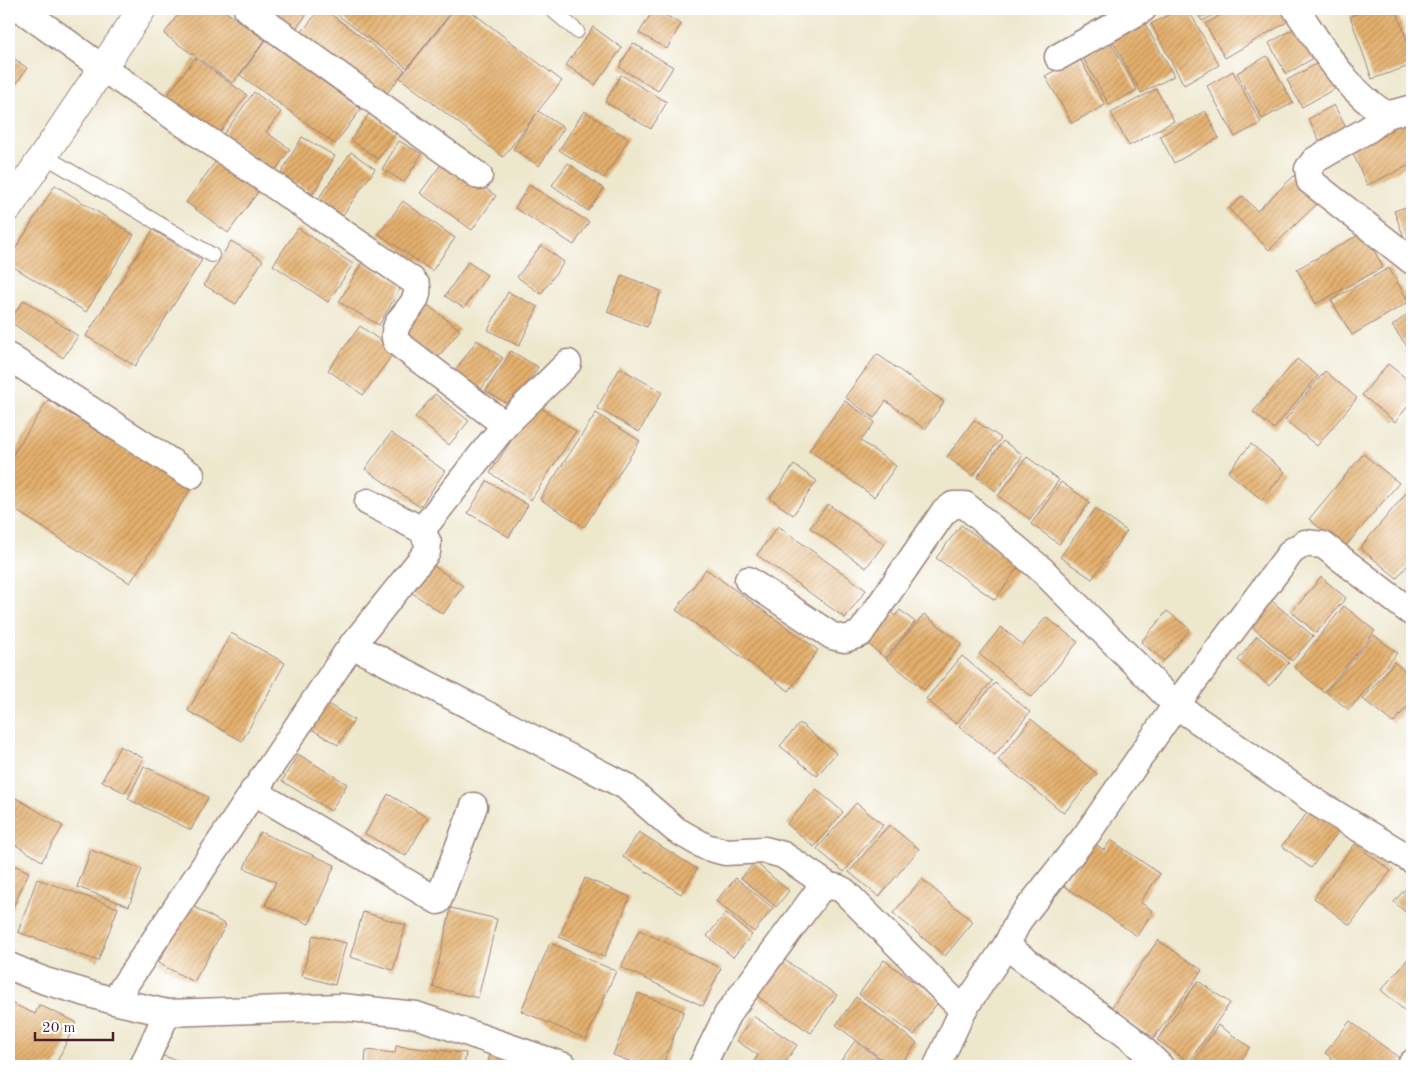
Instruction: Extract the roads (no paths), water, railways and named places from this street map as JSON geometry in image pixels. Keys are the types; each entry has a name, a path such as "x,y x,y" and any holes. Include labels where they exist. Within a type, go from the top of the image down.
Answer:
{"street":[{"path":"21,9 101,67 412,280 417,286 416,300 397,323 393,334 396,342 505,425"},
{"path":"9,207 101,67 142,9"},
{"path":"247,9 479,176"},
{"path":"1058,57 1143,9"},
{"path":"1296,9 1349,86 1369,104 1387,115"},
{"path":"1412,108 1387,115 1369,129 1314,160 1308,169 1310,181 1412,262"},
{"path":"9,356 191,475"},
{"path":"422,530 505,425 568,363"},
{"path":"114,1001 352,646 427,552 428,544 422,530 368,502"},
{"path":"748,580 832,636 845,640 860,634 942,513 953,505 965,505 1042,570 1176,705 1317,802 1412,860"},
{"path":"937,1066 963,1010 1006,946 1019,920 1087,834 1176,705 1292,551 1305,543 1323,545 1412,613"},
{"path":"352,646 625,786 676,830 706,847 725,852 765,850 783,856 829,886"},
{"path":"253,791 438,901 474,806"},
{"path":"702,1066 727,1015 820,889 829,886 837,886 844,891 963,1010"},
{"path":"1006,946 1132,1039 1160,1066"},
{"path":"9,966 45,981 114,1001 167,1013 341,1006 416,1015 558,1065"},
{"path":"143,1066 167,1013"}],"lane":[{"path":"551,9 577,31"},
{"path":"44,155 212,255"}]}
